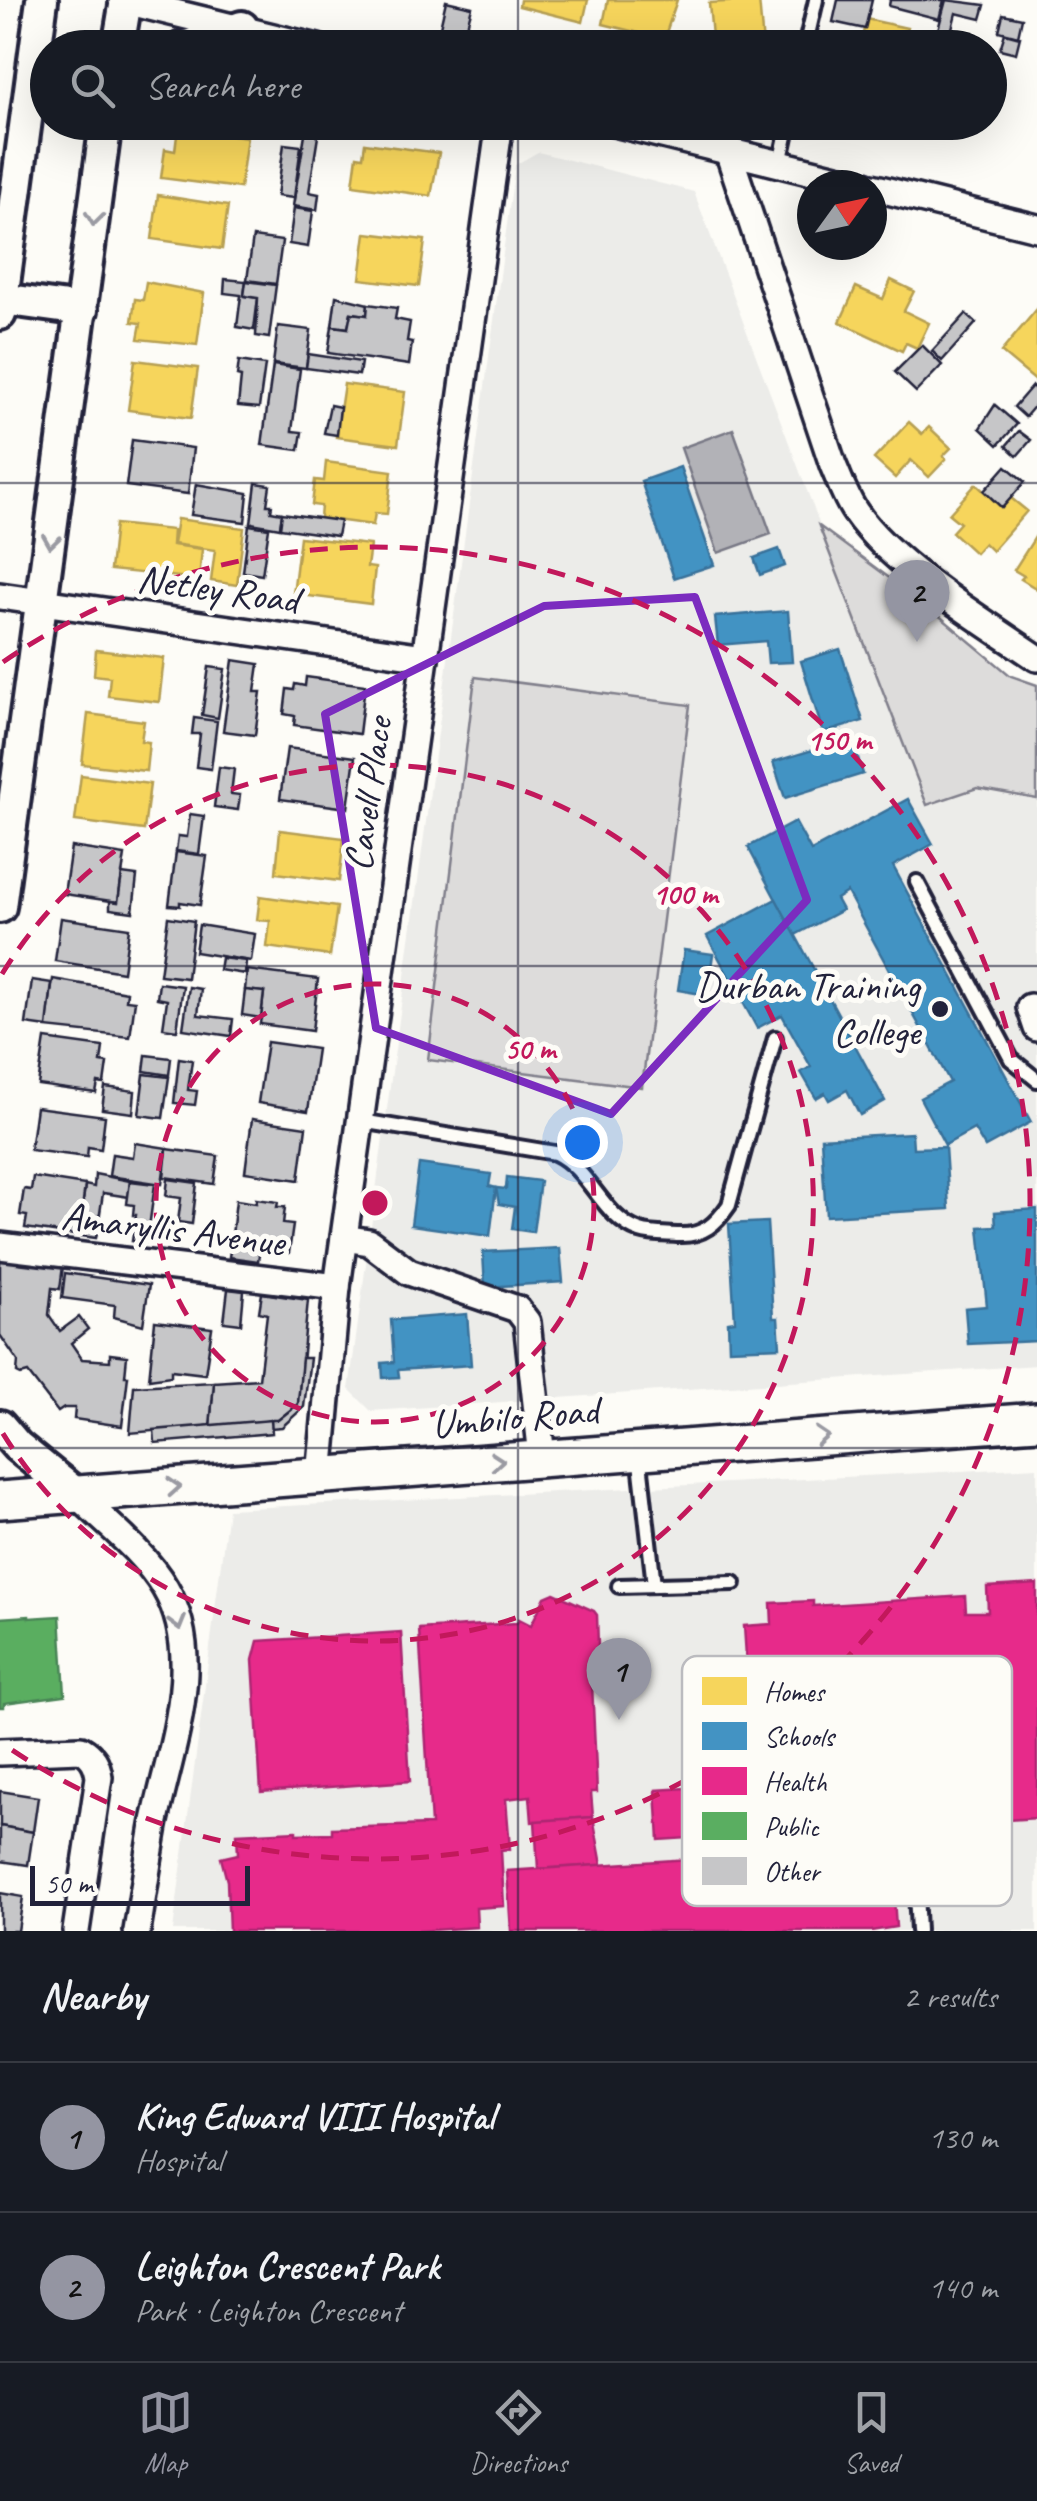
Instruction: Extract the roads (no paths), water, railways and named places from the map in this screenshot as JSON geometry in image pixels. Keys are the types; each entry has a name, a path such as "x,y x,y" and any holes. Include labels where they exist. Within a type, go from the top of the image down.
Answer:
{"main road":[{"name":"Umbilo Road","path":"0,1500 1037,1421"}],"street":[{"path":"37,30 42,0"},
{"path":"121,30 125,0 253,30"},
{"path":"233,30 242,27"},
{"path":"30,75 6,224 1,306 82,310"},
{"path":"0,907 104,140"},
{"name":"Cavell Place","path":"320,1477 337,1287 497,140"},
{"path":"686,140 804,170"},
{"path":"728,150 833,464 855,512 867,528 938,588 1037,658"},
{"path":"887,191 1037,228"},
{"name":"Netley Road","path":"0,596 425,656"},
{"name":"Amaryllis Avenue","path":"344,1238 369,1242 410,1272 516,1308 522,1314 527,1322 542,1457"},
{"name":"Amaryllis Avenue","path":"0,1246 337,1287"},
{"path":"0,1426 17,1446 76,1494 151,1567 182,1626 183,1692 154,1827 138,1931"},
{"path":"0,1752 81,1749 91,1754 97,1766 100,1777 76,1931"}],"lane":[{"path":"810,30 816,0"},
{"path":"780,164 785,140"},
{"path":"916,882 1011,1059 1037,1080"},
{"path":"361,1121 555,1153 578,1166 628,1226 647,1233 689,1235 712,1227 729,1205 774,1038"},
{"path":"638,1449 654,1584"},
{"path":"619,1586 734,1584"},
{"path":"917,1906 918,1931"}],"place":[{"name":"Leighton Crescent Park","path":"917,642"},
{"name":"Durban Training College","path":"940,1009"},
{"name":"King Edward VIII Hospital","path":"619,1720"}]}
